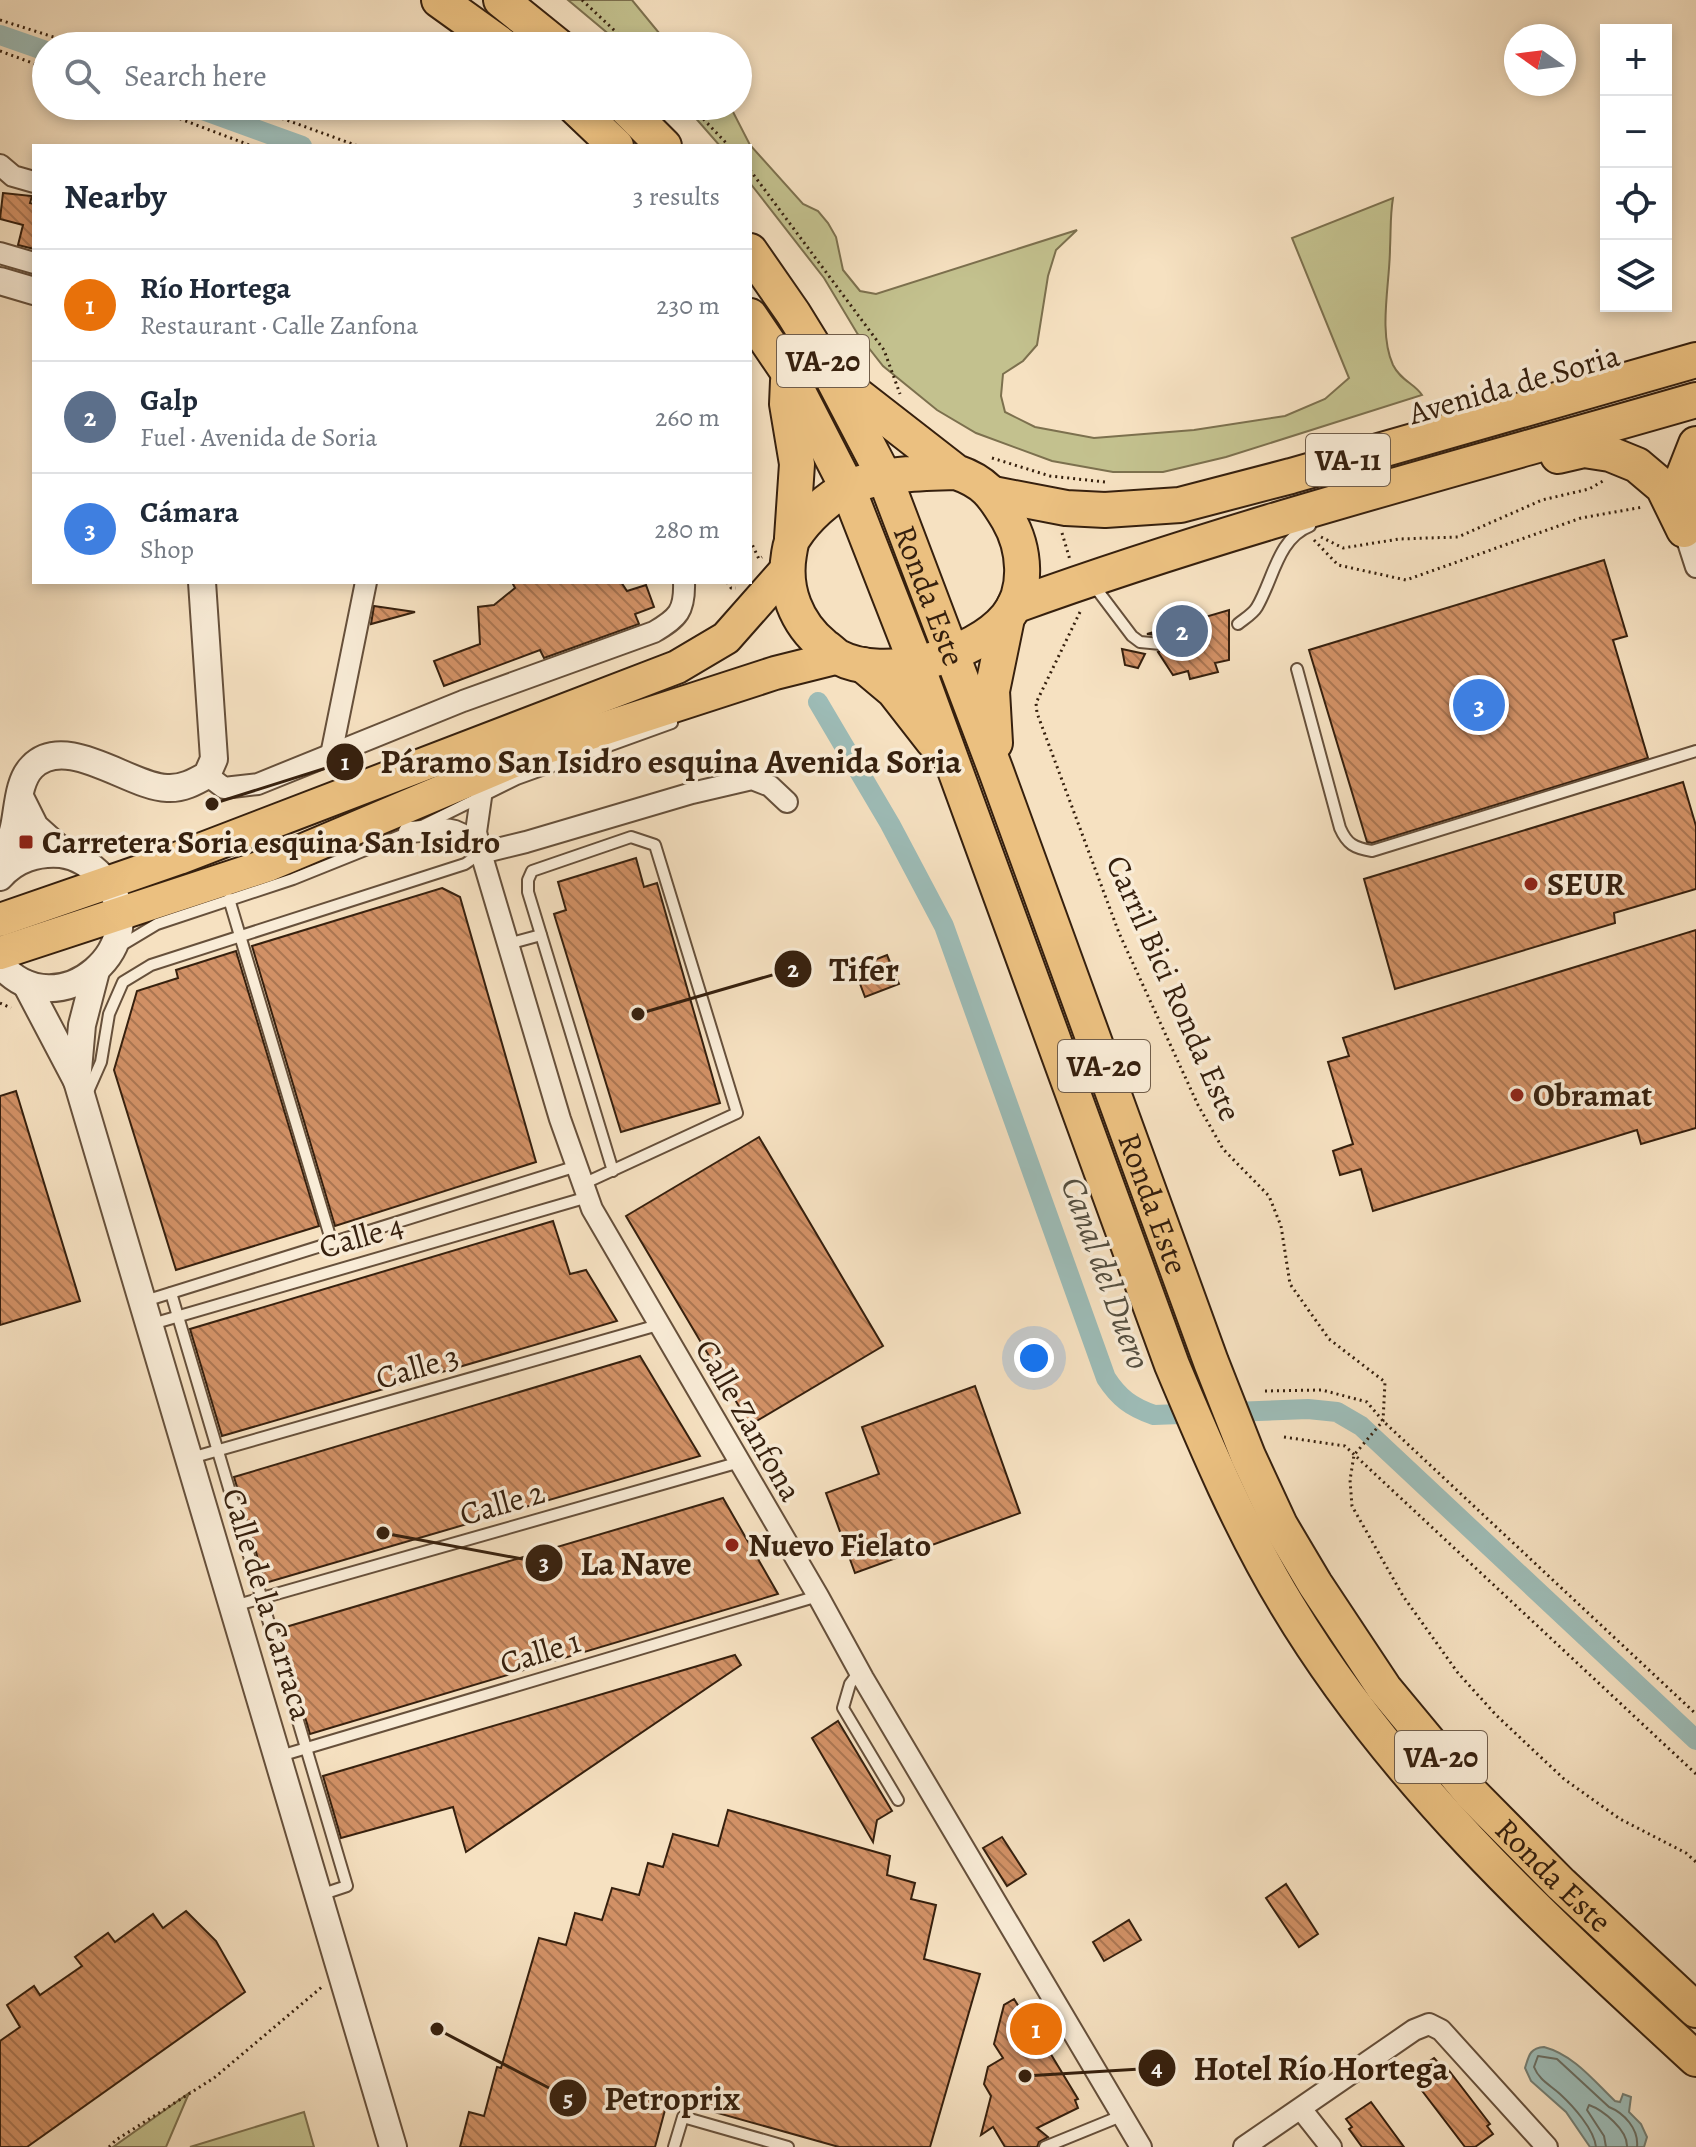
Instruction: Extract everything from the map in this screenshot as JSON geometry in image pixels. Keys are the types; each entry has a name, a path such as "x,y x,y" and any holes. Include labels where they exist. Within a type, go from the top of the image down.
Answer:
{"highway":[{"path":"439,0 484,32"},
{"path":"501,0 541,32"},
{"path":"589,120 614,144"},
{"path":"638,120 662,144"},
{"name":"Ronda Este","path":"752,254 830,373 885,478 996,771 1211,1362 1248,1456 1280,1525 1384,1688 1471,1793 1561,1884 1696,2010"},
{"name":"Ronda Este","path":"752,319 788,372 848,489 916,663 1172,1365 1210,1456 1287,1605 1356,1709 1427,1798 1474,1847 1696,2059"},
{"name":"Avenida de Soria","path":"977,475 1056,492 1105,510 1180,505 1696,360"},
{"path":"788,372 787,404 797,464 779,556 791,599 814,637 851,661 905,704 956,773"},
{"path":"830,373 977,475 1012,526 1022,552 1022,578 1010,612 992,691 996,771"},
{"name":"Avenida de Soria","path":"1010,612 1272,520 1696,400"},
{"path":"1679,518 1683,477 1696,444"},
{"path":"1389,489 1584,450 1610,454 1637,465 1663,487 1679,518"},
{"name":"VA-11","path":"779,556 819,508 848,489 885,478 977,475"},
{"name":"VA-11","path":"851,661 889,666 951,655 984,638 1010,612"},
{"path":"1652,2018 1657,2042 1696,2080"}],"main road":[{"path":"0,920 108,884 677,667 726,638 779,556"},
{"path":"7,970 119,914 277,861 547,747 775,673 851,661"}],"street":[{"path":"0,165 13,176 32,181"},
{"path":"0,253 32,262"},
{"path":"0,281 32,290"},
{"path":"1679,518 1696,567"},
{"path":"0,868 31,768 55,757 77,756 163,788 180,787 207,775 214,759 202,584"},
{"path":"331,755 366,584"},
{"path":"207,775 224,788 258,784 463,701 654,632 679,613 685,602 684,584"},
{"path":"409,832 455,830 467,836 481,853 752,779 770,786 787,802"},
{"path":"20,797 35,827 65,854"},
{"name":"Calle Zanfona","path":"481,797 476,832 481,853 583,1182 658,1325 818,1596 859,1672 1141,2147"},
{"path":"0,877 28,857 44,853 65,854 80,859 108,884 119,914"},
{"name":"Calle de la Carraca","path":"80,1091 82,1025 104,961 117,934 119,914"},
{"path":"7,970 46,988 65,987 82,981 104,961"},
{"name":"Calle de la Carraca","path":"7,970 80,1091 393,2147"},
{"path":"1244,2147 1414,2030 1429,2024 1441,2030 1547,2147"},
{"path":"1301,2109 1331,2147"}],"lane":[{"path":"1339,515 1389,489"},
{"path":"1238,624 1256,610 1281,553 1303,528 1327,519"},
{"path":"1084,588 1140,642 1161,644"},
{"path":"1297,669 1340,828 1347,842 1357,849 1372,851 1696,751"},
{"path":"745,696 775,673"},
{"path":"104,961 157,924 293,879 409,832 517,779 688,717"},
{"path":"146,1313 171,1293 332,1243 583,1182 613,1171 737,1113 655,845 631,837 532,871 528,880 528,892 613,1171"},
{"path":"80,1091 101,1062 109,1014 123,982 151,965 465,864 481,853"},
{"path":"229,899 332,1243"},
{"path":"508,944 541,935"},
{"name":"Calle 4","path":"146,1313 178,1316 583,1182"},
{"path":"171,1293 347,1886 318,1895"},
{"name":"Calle 3","path":"189,1459 658,1325"},
{"name":"Calle 2","path":"233,1607 740,1462"},
{"name":"Calle 1","path":"278,1757 818,1596"},
{"path":"859,1672 850,1684 843,1708 898,1800"},
{"path":"1045,2147 1121,2116"},
{"path":"674,2147 683,2117 788,2147"}],"path":[{"path":"582,0 616,32"},
{"path":"0,20 38,32"},
{"path":"0,51 32,63"},
{"path":"183,120 247,144"},
{"path":"286,120 352,144"},
{"path":"704,120 727,144"},
{"path":"752,173 884,350 903,405"},
{"path":"977,475 1012,466 1056,492 1108,482"},
{"path":"1303,528 1343,548 1399,539 1458,537 1542,500 1589,489 1609,478"},
{"path":"1056,492 1060,527 1084,588"},
{"path":"1303,528 1338,565 1406,580 1581,518 1658,505 1661,511 1679,518"},
{"path":"752,541 779,556"},
{"path":"728,584 731,588 744,587"},
{"name":"Carril Bici Ronda Este","path":"1084,588 1064,650 1036,703 1037,713 1119,933 1198,1105 1223,1149 1269,1196 1281,1226 1290,1284 1329,1339 1385,1382 1383,1421"},
{"path":"1265,1391 1322,1390 1367,1402 1383,1421 1696,1714"},
{"path":"1383,1421 1354,1455 1350,1480 1352,1506 1403,1596 1458,1673 1496,1715 1564,1779 1620,1819 1686,1853 1696,1862"},
{"path":"1284,1437 1345,1446 1696,1774"},
{"path":"109,2147 214,2078 341,1971"}],"shaded area":[{"path":"568,0 632,0 658,32 606,32"},
{"path":"697,120 737,120 749,144 718,144"},
{"path":"752,147 803,204 818,211 828,223 836,237 843,270 860,291 876,294 1077,230 1056,250 1048,276 1037,345 1023,361 1003,374 1001,396 1005,412 1035,427 1094,438 1194,430 1285,416 1325,399 1349,378 1292,238 1393,198 1386,338 1396,370 1422,395 1226,457 1163,472 1113,472 1052,461 976,433 937,410 883,366 857,333 824,278 752,186"},
{"path":"189,2093 166,2147 113,2147"},
{"path":"304,2112 314,2147 190,2147"}],"water":[{"path":"1544,2047 1574,2062 1615,2101 1620,2102 1623,2094 1631,2097 1629,2112 1641,2124 1647,2137 1644,2147 1590,2147 1566,2112 1531,2081 1525,2068 1531,2053"}],"building":[{"path":"3,193 32,196 32,248 18,245 23,225 0,219"},
{"path":"1604,560 1627,636 1613,640 1648,758 1367,842 1309,650"},
{"path":"513,584 622,584 627,591 646,585 654,607 635,614 639,624 544,658 540,650 444,686 434,661 480,644 478,607 494,605 515,588"},
{"path":"374,606 415,612 371,624"},
{"path":"1229,610 1229,660 1215,663 1218,672 1190,679 1188,671 1173,675 1158,652 1167,649 1168,640 1163,636 1147,634"},
{"path":"1122,649 1145,654 1138,668 1125,665"},
{"name":"SEUR","path":"1683,782 1696,826 1696,889 1614,913 1615,923 1395,989 1364,879"},
{"path":"636,858 644,887 657,883 720,1103 621,1132 554,914 566,910 558,882"},
{"path":"442,888 460,897 536,1162 335,1226 252,946"},
{"name":"Obramat","path":"1696,930 1696,1128 1641,1144 1637,1130 1373,1211 1361,1169 1340,1175 1333,1151 1353,1144 1328,1062 1349,1056 1343,1038"},
{"path":"236,951 319,1226 176,1270 114,1070 137,991 178,978 176,970"},
{"path":"887,955 899,984 865,997 854,968"},
{"path":"16,1091 80,1301 0,1325 0,1096"},
{"path":"759,1137 883,1346 750,1425 626,1216"},
{"path":"553,1221 570,1274 586,1270 617,1321 222,1436 190,1329"},
{"path":"640,1356 700,1456 265,1583 234,1477"},
{"path":"975,1386 1020,1513 855,1573 826,1493 879,1474 862,1427"},
{"path":"723,1498 778,1594 310,1734 279,1629"},
{"path":"735,1655 741,1665 466,1852 453,1807 341,1838 323,1776"},
{"path":"838,1721 892,1811 877,1820 873,1842 812,1738"},
{"path":"728,1810 890,1856 887,1875 915,1883 911,1899 936,1905 924,1959 980,1974 930,2147 839,2147 668,2099 655,2147 460,2147 469,2112 484,2116 539,1938 566,1945 575,1913 602,1920 612,1888 639,1895 648,1863 663,1867 673,1834 718,1846"},
{"path":"1002,1837 1026,1874 1007,1886 983,1848"},
{"path":"1286,1884 1318,1934 1299,1947 1266,1898"},
{"path":"186,1911 216,1941 245,1992 27,2147 0,2147 0,2041 20,2027 7,2005 34,1986 40,1995 82,1966 75,1957 108,1933 115,1942 153,1914 163,1928"},
{"path":"1129,1920 1141,1940 1104,1961 1093,1942"},
{"path":"1014,1999 1019,2007 1021,2005 1078,2099 1075,2100 1078,2108 1037,2128 1048,2137 1037,2147 1005,2147 993,2127 981,2135 991,2096 984,2084 988,2067 1003,2058 994,2044 1004,2005"},
{"path":"1434,2058 1441,2066 1444,2064 1490,2124 1487,2126 1493,2134 1475,2147 1465,2147 1410,2075"},
{"path":"1371,2102 1404,2147 1362,2147 1346,2119"}],"waterway":[{"name":"Canal del Duero","path":"0,35 32,46"},
{"name":"Canal del Duero","path":"230,120 296,144"},
{"name":"Canal del Duero","path":"818,702 890,824 944,926 1106,1378 1116,1391 1132,1405 1154,1415 1308,1409 1337,1412 1361,1426 1696,1740"}],"place":[{"name":"Galp","path":"1182,631"},
{"name":"Cámara","path":"1479,705"},
{"name":"Páramo San Isidro esquina Avenida Soria","path":"212,804"},
{"name":"Carretera Soria esquina San Isidro","path":"26,842"},
{"name":"SEUR","path":"1531,884"},
{"name":"Tifer","path":"638,1014"},
{"name":"Obramat","path":"1517,1095"},
{"name":"La Nave","path":"383,1533"},
{"name":"Nuevo Fielato","path":"732,1545"},
{"name":"Petroprix","path":"437,2029"},
{"name":"Río Hortega","path":"1036,2029"},
{"name":"Hotel Río Hortega","path":"1025,2076"}]}
